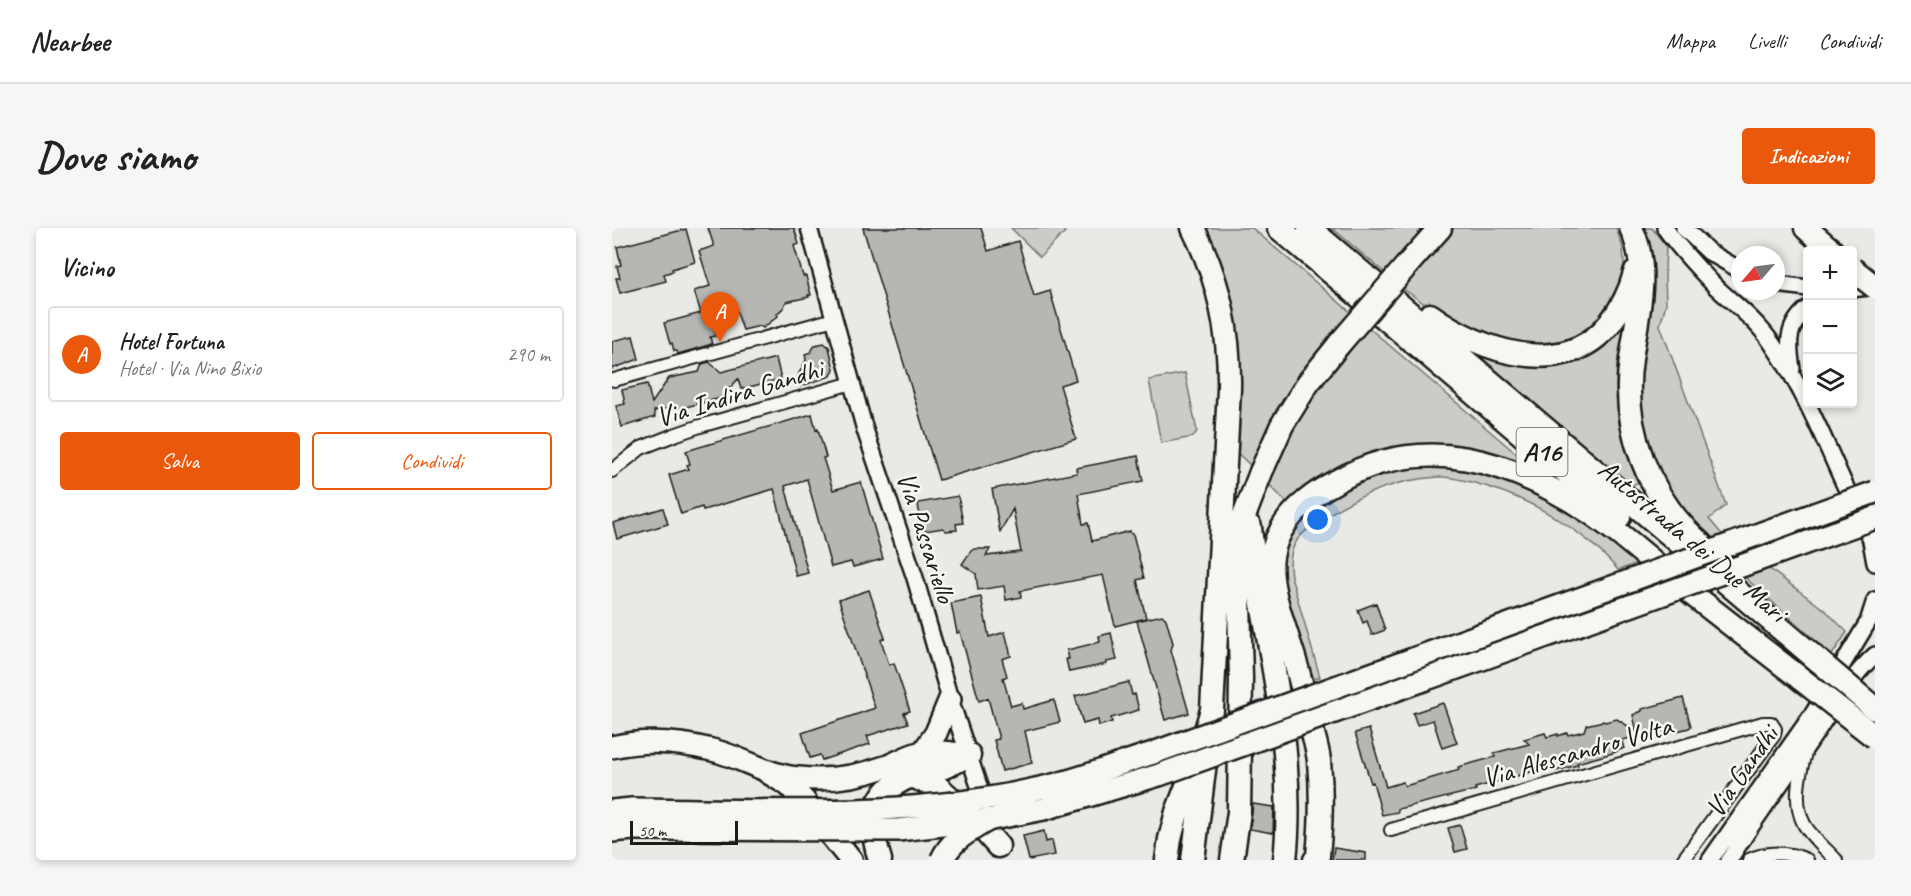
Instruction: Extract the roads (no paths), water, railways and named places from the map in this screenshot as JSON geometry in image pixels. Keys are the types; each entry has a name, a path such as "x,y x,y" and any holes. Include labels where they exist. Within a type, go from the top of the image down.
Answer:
{"highway":[{"path":"1193,228 1214,275 1230,360 1212,710 1193,860"},
{"name":"Autostrada dei Due Mari","path":"1279,228 1812,668 1875,709"},
{"name":"Autostrada dei Due Mari","path":"1309,228 1812,668 1875,736"},
{"path":"1326,228 1443,324 1482,344 1522,355 1538,356 1553,356 1581,346 1594,339 1617,314 1632,285 1636,266 1634,238"},
{"path":"1232,860 1239,812 1241,678 1238,561 1243,519 1282,424 1308,383 1440,228"},
{"path":"1806,228 1826,246"},
{"path":"1634,238 1641,266 1642,287 1628,391 1632,425 1641,458 1662,499 1682,525 1812,668"},
{"path":"1857,273 1875,286"},
{"path":"1317,859 1321,819 1319,759 1297,668 1277,601 1271,560 1281,529 1291,515 1325,487 1350,473 1367,467 1400,458 1446,455 1494,465 1531,480 1563,496 1612,528 1679,583 1812,668 1875,700"},
{"path":"622,820 872,811 968,801 1046,787 1150,754 1875,492"},
{"path":"1250,501 1253,551 1277,686 1287,775 1285,860"},
{"path":"622,820 898,830 987,820 1044,809 1159,775 1875,518"},
{"path":"923,752 936,733 950,699"},
{"path":"1167,860 1177,812 1196,763 1212,710"},
{"path":"612,747 623,744 659,742 713,750 768,772 795,778 820,780 852,777 886,767 923,752 969,755"},
{"path":"880,860 873,824 878,801 894,784 912,776 942,768 969,755"},
{"path":"768,772 789,785 851,860"},
{"path":"912,776 939,788 973,818 1000,853"},
{"path":"942,860 961,836 987,820"}],"street":[{"name":"Via Passariello","path":"809,228 866,430 915,578 950,699 1000,853"},
{"path":"1665,228 1690,260 1753,320 1793,375 1873,544 1875,563"},
{"path":"1684,228 1709,252 1731,265"},
{"path":"1785,285 1803,287"},
{"path":"1857,288 1875,286"},
{"path":"1793,375 1788,344 1794,324 1803,314"},
{"path":"614,380 834,319"},
{"name":"Via Indira Gandhi","path":"612,471 641,448 691,429 852,383"},
{"name":"Via Gandhi","path":"1710,860 1814,712 1868,622 1875,600"},
{"name":"Via Gandhi","path":"1729,860 1758,814 1844,692 1875,655"},
{"name":"Via Alessandro Volta","path":"1391,830 1763,723 1771,723 1775,729 1774,735 1683,860"},
{"path":"1807,746 1799,774 1800,814 1805,826 1836,860"},
{"path":"1749,860 1775,853 1791,854 1807,860"}],"place":[{"name":"Hotel Fortuna","path":"720,342"}]}
